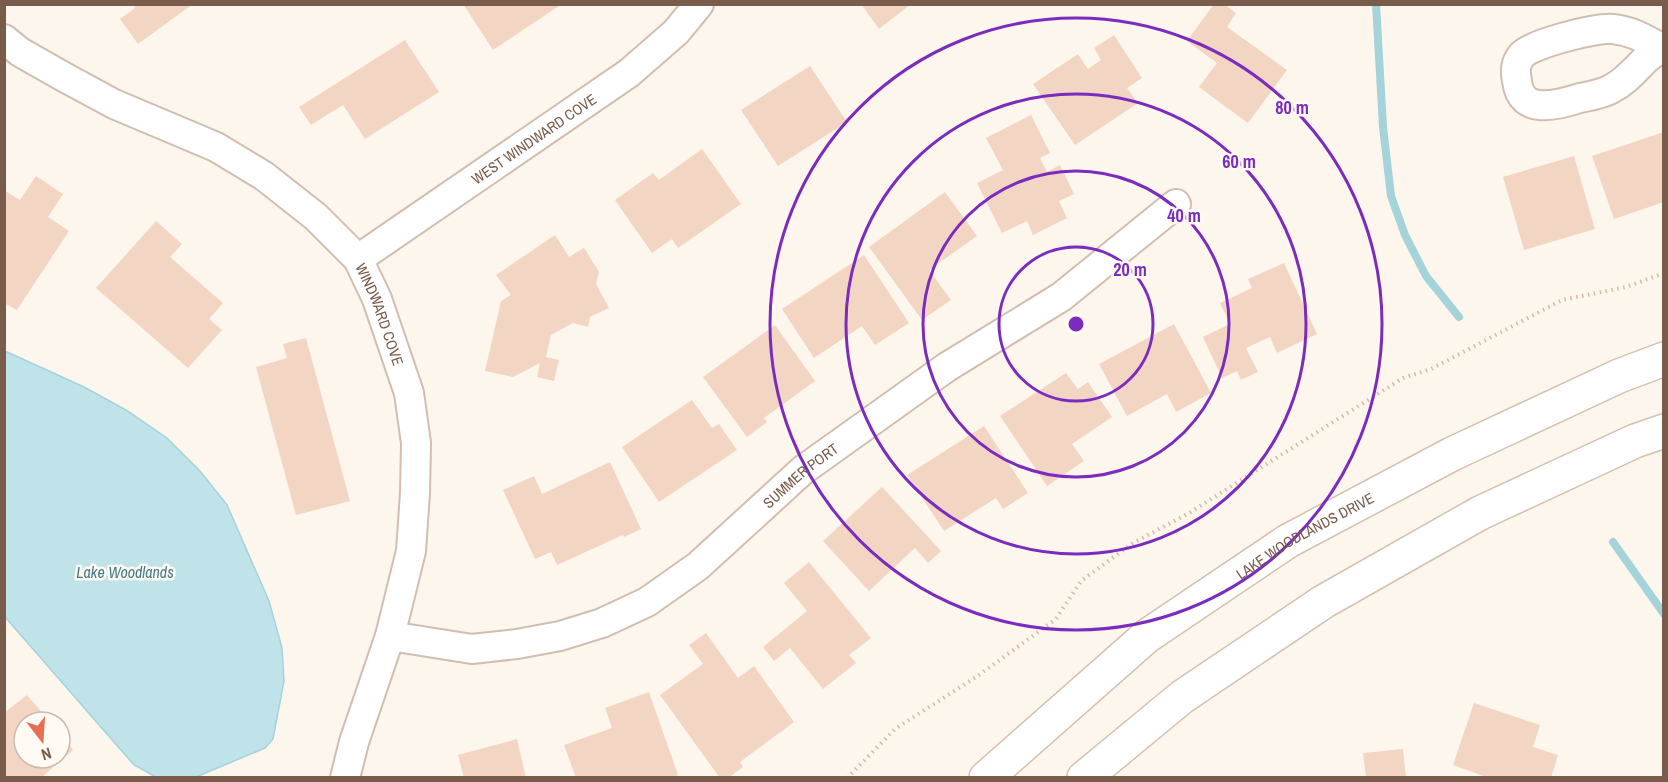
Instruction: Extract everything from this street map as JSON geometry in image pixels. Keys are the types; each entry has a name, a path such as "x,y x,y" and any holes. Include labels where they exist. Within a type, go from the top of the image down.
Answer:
{"main road":[{"name":"LAKE WOODLANDS DRIVE","path":"986,777 1148,636 1288,541 1452,454 1619,376 1664,359"},
{"path":"1084,777 1182,697 1323,602 1480,513 1635,441 1664,431"}],"street":[{"name":"WEST WINDWARD COVE","path":"358,259 629,73 676,32 699,4"},
{"name":"WINDWARD COVE","path":"4,39 20,52 114,104 216,147 264,176 316,218 358,259 377,299 409,393 416,443 415,493 411,551 390,636 354,742 345,777"},
{"name":"SUMMER PORT","path":"390,636 471,649 517,644 560,636 602,623 647,602 698,566 803,470 947,367 1061,297 1176,204"}],"path":[{"path":"847,777 895,729 979,675 1056,619 1081,581 1132,543 1189,513 1403,378 1431,369 1562,300 1626,287 1664,273"}],"water":[{"name":"Lake Woodlands","path":"5,351 84,387 126,410 167,438 200,471 227,505 269,601 282,648 284,681 273,739 265,748 196,777 156,777 134,765 5,617"}],"building":[{"path":"132,4 193,4 138,44 120,19 135,8"},
{"path":"463,4 562,4 493,50"},
{"path":"861,4 911,4 879,29"},
{"path":"1214,4 1224,4 1236,13 1227,27 1287,70 1248,123 1199,87 1217,63 1187,41"},
{"path":"1114,35 1142,78 1127,88 1138,103 1075,145 1033,84 1078,54 1088,69 1101,60 1094,48"},
{"path":"405,40 439,92 365,139 343,105 311,125 299,107"},
{"path":"810,66 847,122 778,166 741,110"},
{"path":"1031,115 1050,153 1040,158 1047,172 1060,165 1074,194 1059,201 1067,218 1033,235 1027,221 1002,233 977,183 1003,170 986,138"},
{"path":"1664,132 1664,202 1614,219 1592,156"},
{"path":"702,149 741,204 678,248 672,239 652,253 615,200 653,173 659,180"},
{"path":"1574,156 1595,229 1524,250 1503,177"},
{"path":"36,176 63,194 48,217 69,231 17,310 4,303 4,190 20,200"},
{"path":"945,192 977,236 929,270 951,300 922,320 869,247"},
{"path":"156,221 182,244 170,257 223,303 209,319 222,330 188,368 96,288"},
{"path":"555,235 569,257 584,248 599,272 596,284 609,308 590,317 588,327 573,323 551,335 546,357 559,360 554,381 537,377 540,363 513,377 485,371 501,301 511,295 496,275"},
{"path":"864,255 909,323 875,345 862,326 814,358 782,309"},
{"path":"1284,263 1317,334 1277,353 1270,337 1246,348 1258,372 1241,380 1237,371 1222,378 1203,337 1230,324 1220,303 1252,288 1248,279"},
{"path":"1174,324 1211,393 1176,412 1167,394 1127,416 1099,364"},
{"path":"775,325 815,381 764,418 767,422 747,437 703,377"},
{"path":"306,338 350,501 296,515 256,367 287,358 283,344"},
{"path":"1066,373 1078,389 1088,382 1112,417 1072,444 1084,461 1047,486 1000,416"},
{"path":"692,400 712,428 719,424 737,450 659,502 622,447"},
{"path":"984,426 1028,493 1003,509 996,498 944,531 907,475"},
{"path":"610,462 641,529 557,565 551,552 535,559 503,490 534,476 542,494"},
{"path":"882,487 941,551 928,563 915,548 869,591 823,541"},
{"path":"809,562 871,638 849,655 856,663 823,689 790,648 774,661 763,647 807,611 784,583"},
{"path":"706,633 738,678 754,666 794,722 740,762 743,767 728,778 720,778 660,695 703,664 689,645"},
{"path":"649,692 678,775 672,778 576,778 564,745 612,728 605,708"},
{"path":"27,695 40,710 12,710 12,770 50,770 44,775 46,778 4,778 4,713"},
{"path":"1474,703 1540,725 1533,747 1558,755 1551,778 1489,778 1453,765"},
{"path":"517,739 526,778 464,778 458,755"},
{"path":"1403,749 1406,778 1366,778 1363,753"}],"waterway":[{"path":"1376,4 1383,127 1391,196 1405,235 1426,276 1459,317"},
{"path":"1613,542 1664,614"}]}
